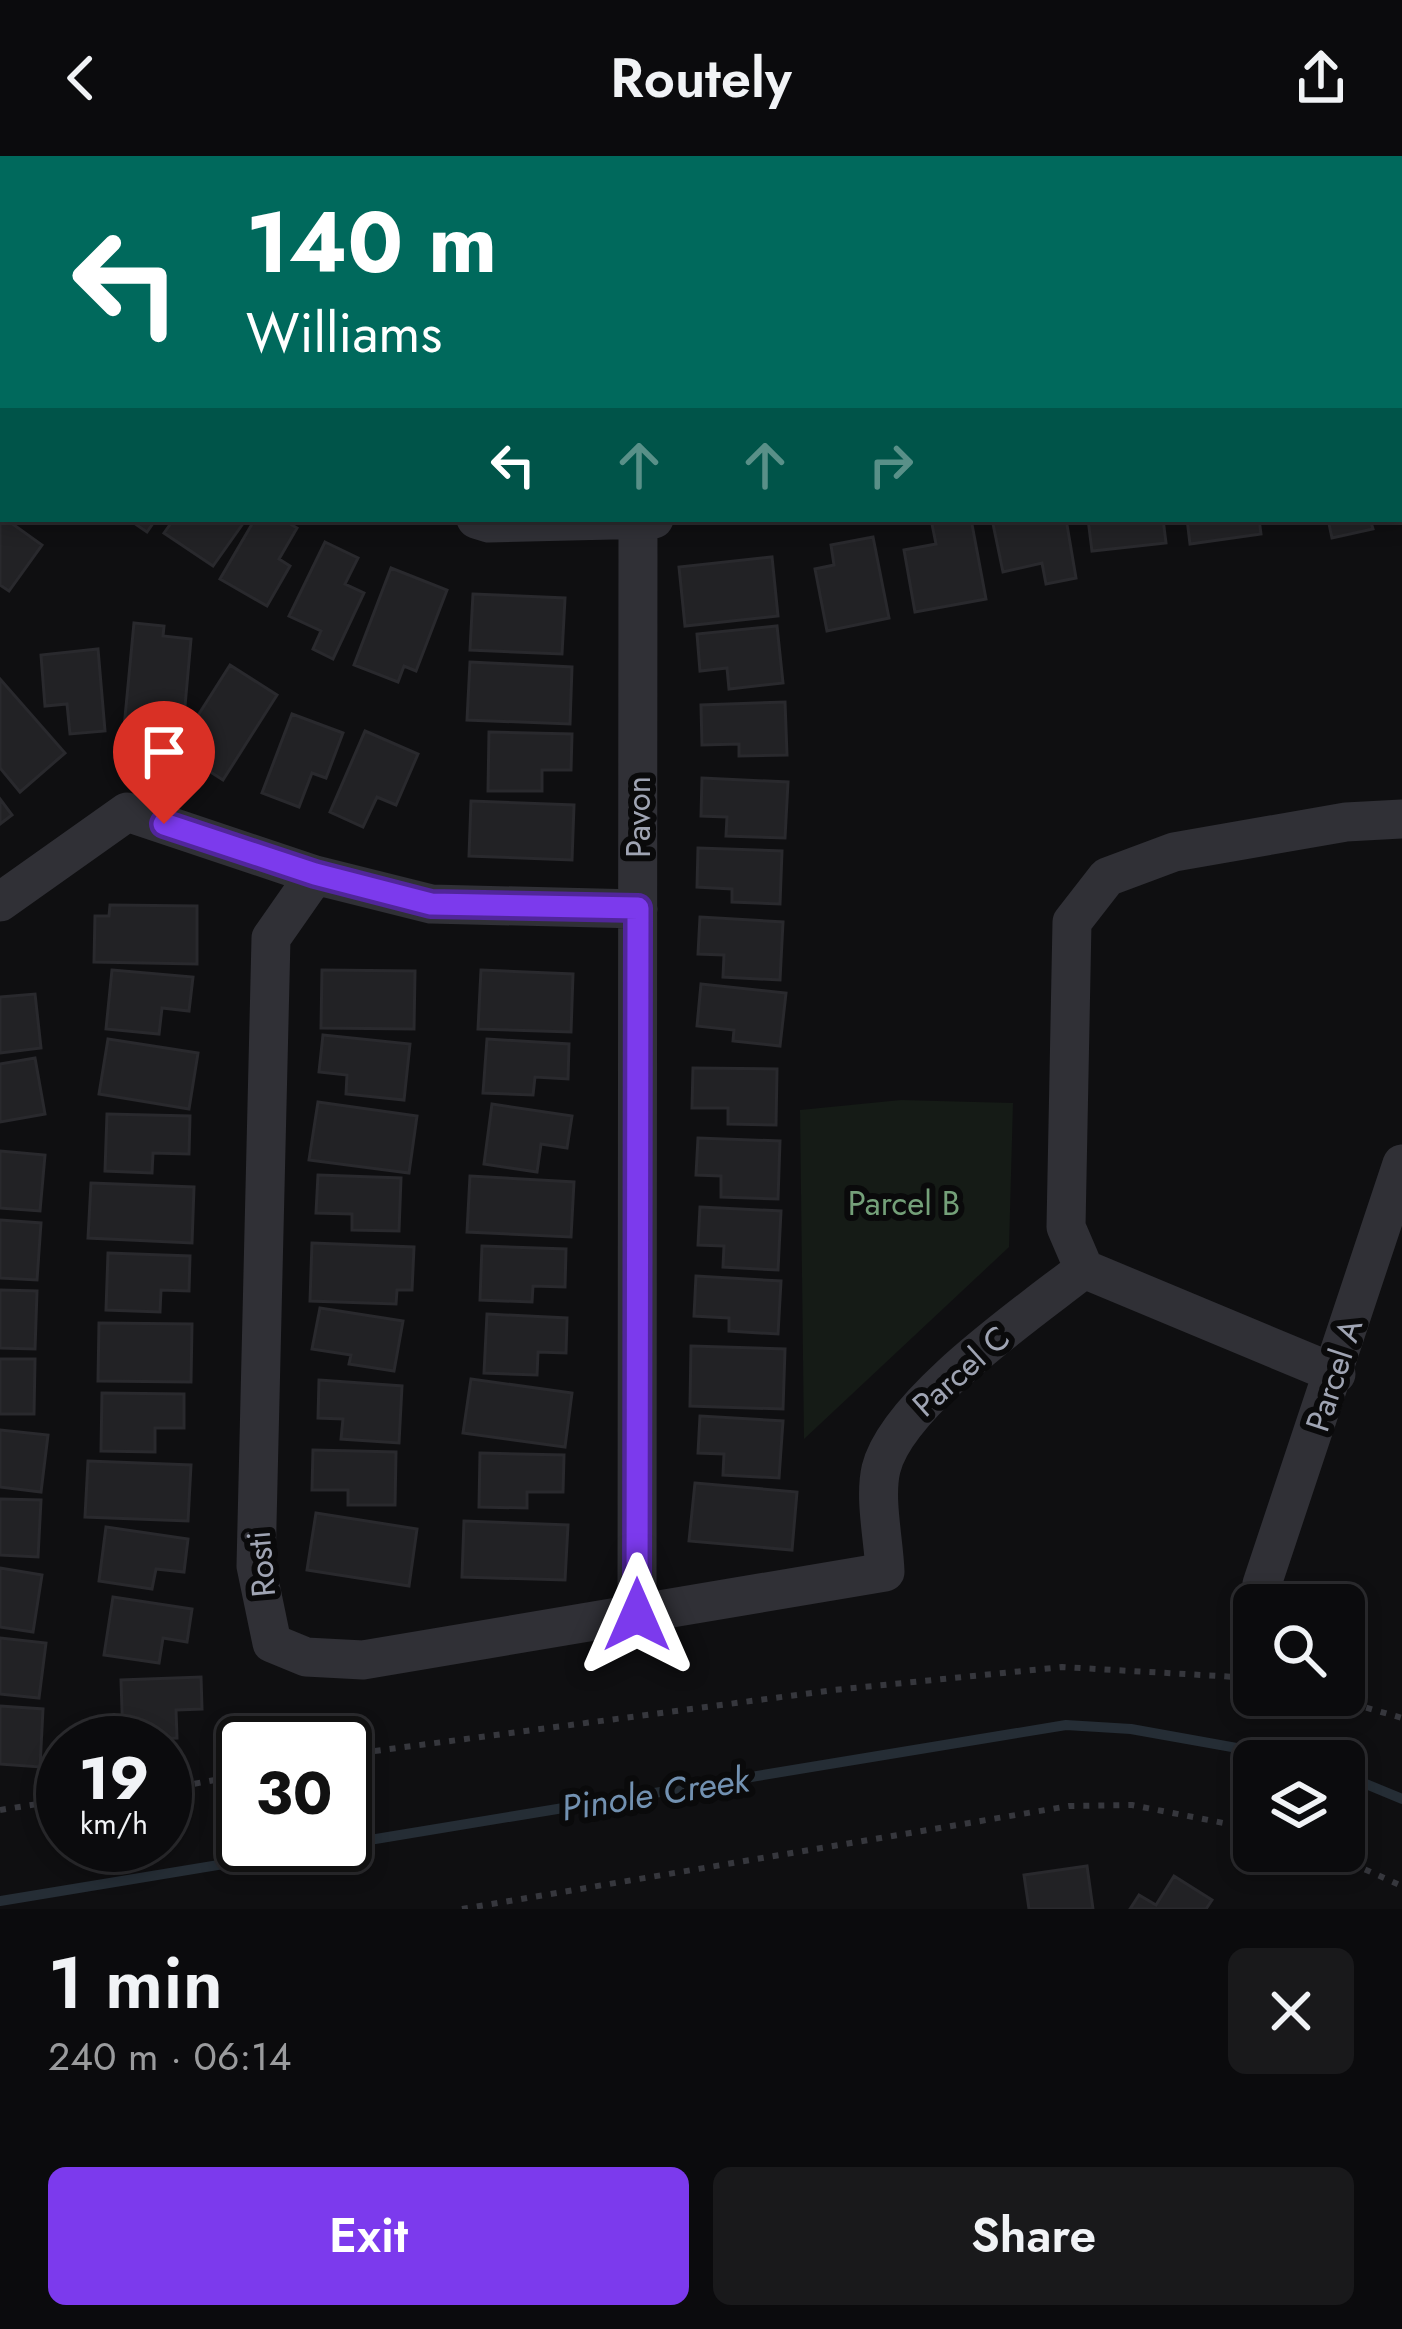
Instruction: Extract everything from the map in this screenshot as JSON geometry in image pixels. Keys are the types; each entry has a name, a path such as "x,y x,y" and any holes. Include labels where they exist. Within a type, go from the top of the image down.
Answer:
{"street":[{"name":"Pavon","path":"637,1615 638,908 646,522"},
{"path":"0,902 127,812 315,874 431,904 638,908"},
{"path":"1336,1374 1084,1269 1066,1227 1072,922 1107,877 1174,852 1346,822 1402,818"},
{"name":"Rosti","path":"315,874 271,938 256,1566 272,1643 306,1657 363,1660 885,1572"},
{"name":"Parcel A","path":"1262,1584 1336,1374 1402,1164"},
{"name":"Parcel C","path":"885,1572 880,1472 896,1429 1007,1328 1084,1269"}],"path":[{"path":"372,1751 789,1696 1062,1667 1233,1677"},
{"path":"1365,1707 1402,1718"},
{"path":"0,1810 36,1804"},
{"path":"462,1909 1070,1806 1132,1805 1233,1825"},
{"path":"1365,1869 1402,1886"}],"green space":[{"name":"Parcel B","path":"901,1100 1013,1103 1009,1247 804,1439 800,1110"}],"building":[{"path":"0,522 10,522 42,545 9,591 0,585"},
{"path":"132,522 154,522 147,532"},
{"path":"172,522 242,525 213,566 164,533"},
{"path":"253,522 287,522 297,528 279,559 290,566 267,606 220,579"},
{"path":"932,522 972,522 986,599 915,612 904,550 936,544"},
{"path":"993,522 1067,522 1076,578 1046,584 1042,563 1003,572"},
{"path":"1088,522 1163,522 1166,543 1092,551"},
{"path":"1187,522 1259,522 1261,534 1190,544"},
{"path":"1329,522 1371,522 1373,529 1332,538"},
{"path":"873,537 889,618 827,631 815,569 834,565 831,545"},
{"path":"325,542 358,558 345,584 364,593 333,659 313,649 321,631 289,616"},
{"path":"772,557 778,616 685,626 679,567"},
{"path":"391,568 447,590 416,671 404,666 398,682 354,665"},
{"path":"473,594 565,598 562,654 470,650"},
{"path":"134,623 164,626 163,636 191,639 185,706 161,703 158,731 124,728"},
{"path":"777,626 783,683 729,689 727,668 700,671 697,634"},
{"path":"98,649 105,731 70,734 67,704 45,706 41,655"},
{"path":"470,662 572,667 570,724 467,720"},
{"path":"230,665 277,695 223,780 176,750"},
{"path":"0,679 65,753 20,792 0,768"},
{"path":"785,702 787,755 739,756 739,744 702,745 701,705"},
{"path":"292,714 343,733 326,778 312,773 299,807 262,793"},
{"path":"365,731 418,754 396,805 377,797 363,827 330,812"},
{"path":"489,732 572,734 571,770 542,770 542,791 488,791"},
{"path":"702,778 788,782 785,838 726,836 727,817 701,816"},
{"path":"0,799 12,815 0,824"},
{"path":"471,801 574,805 572,860 469,856"},
{"path":"698,848 782,851 780,904 732,902 732,889 697,887"},
{"path":"110,905 197,906 197,964 94,962 95,916 109,916"},
{"path":"700,917 783,922 780,980 723,977 724,955 698,954"},
{"path":"112,970 193,977 189,1011 162,1008 159,1034 106,1029"},
{"path":"322,970 415,971 414,1029 321,1028"},
{"path":"481,970 573,974 571,1032 478,1029"},
{"path":"701,984 786,993 780,1046 733,1041 734,1030 697,1026"},
{"path":"35,994 41,1048 0,1053 0,997"},
{"path":"323,1035 410,1044 404,1100 346,1094 347,1075 319,1072"},
{"path":"108,1039 198,1053 189,1109 99,1094"},
{"path":"487,1039 569,1044 568,1079 535,1077 533,1095 483,1093"},
{"path":"35,1058 45,1114 0,1122 0,1064"},
{"path":"693,1068 777,1069 776,1125 728,1124 728,1108 692,1108"},
{"path":"318,1102 417,1116 409,1173 309,1160"},
{"path":"492,1104 572,1116 567,1148 541,1144 537,1172 484,1164"},
{"path":"107,1114 190,1116 189,1154 153,1153 152,1173 105,1171"},
{"path":"698,1138 780,1141 778,1199 721,1197 721,1176 696,1175"},
{"path":"0,1151 45,1155 40,1211 0,1208"},
{"path":"318,1175 401,1178 399,1231 352,1230 352,1214 316,1213"},
{"path":"470,1176 574,1182 571,1237 467,1232"},
{"path":"91,1183 194,1187 192,1243 88,1238"},
{"path":"700,1207 781,1211 778,1270 723,1267 724,1246 698,1245"},
{"path":"0,1220 41,1223 37,1280 0,1278"},
{"path":"312,1243 414,1247 412,1290 397,1290 396,1304 310,1301"},
{"path":"482,1246 566,1249 565,1287 533,1286 532,1302 480,1300"},
{"path":"108,1253 190,1256 189,1291 161,1290 160,1312 106,1310"},
{"path":"696,1276 781,1281 778,1334 729,1331 729,1318 694,1316"},
{"path":"0,1290 37,1291 35,1349 0,1348"},
{"path":"320,1308 403,1321 394,1371 349,1364 351,1355 312,1349"},
{"path":"487,1314 567,1318 566,1353 538,1352 537,1375 484,1373"},
{"path":"99,1323 192,1324 191,1382 98,1381"},
{"path":"691,1346 785,1349 783,1409 690,1406"},
{"path":"0,1359 35,1359 34,1414 0,1414"},
{"path":"471,1379 572,1393 565,1447 463,1433"},
{"path":"319,1380 402,1386 399,1443 341,1439 343,1419 318,1418"},
{"path":"102,1393 184,1394 184,1428 155,1428 155,1452 101,1451"},
{"path":"700,1416 783,1421 779,1478 723,1475 724,1454 698,1453"},
{"path":"0,1430 48,1435 41,1492 0,1487"},
{"path":"313,1450 396,1452 395,1505 348,1505 348,1490 312,1490"},
{"path":"480,1453 564,1455 563,1492 527,1492 527,1508 479,1507"},
{"path":"88,1461 191,1465 188,1521 85,1517"},
{"path":"695,1483 797,1492 792,1550 689,1541"},
{"path":"0,1499 41,1500 38,1557 0,1555"},
{"path":"316,1513 417,1529 409,1586 307,1570"},
{"path":"464,1521 568,1525 565,1580 462,1577"},
{"path":"106,1527 188,1539 184,1572 156,1569 152,1589 99,1581"},
{"path":"0,1568 42,1575 33,1632 0,1627"},
{"path":"113,1597 192,1609 187,1642 163,1638 159,1663 104,1655"},
{"path":"0,1638 46,1643 39,1698 0,1694"},
{"path":"201,1677 202,1709 176,1710 176,1716 122,1716 121,1680"},
{"path":"0,1706 43,1709 43,1716 36,1716 36,1767 0,1764"},
{"path":"1087,1866 1093,1909 1029,1909 1024,1875"},
{"path":"1174,1876 1212,1900 1206,1909 1130,1909 1139,1895 1156,1905"}],"waterway":[{"name":"Pinole Creek","path":"0,1901 1066,1725 1131,1729 1233,1747"},
{"name":"Pinole Creek","path":"1365,1784 1402,1799"}],"route":[{"path":"164,824 315,874 431,904 638,908 637,1615"}]}
